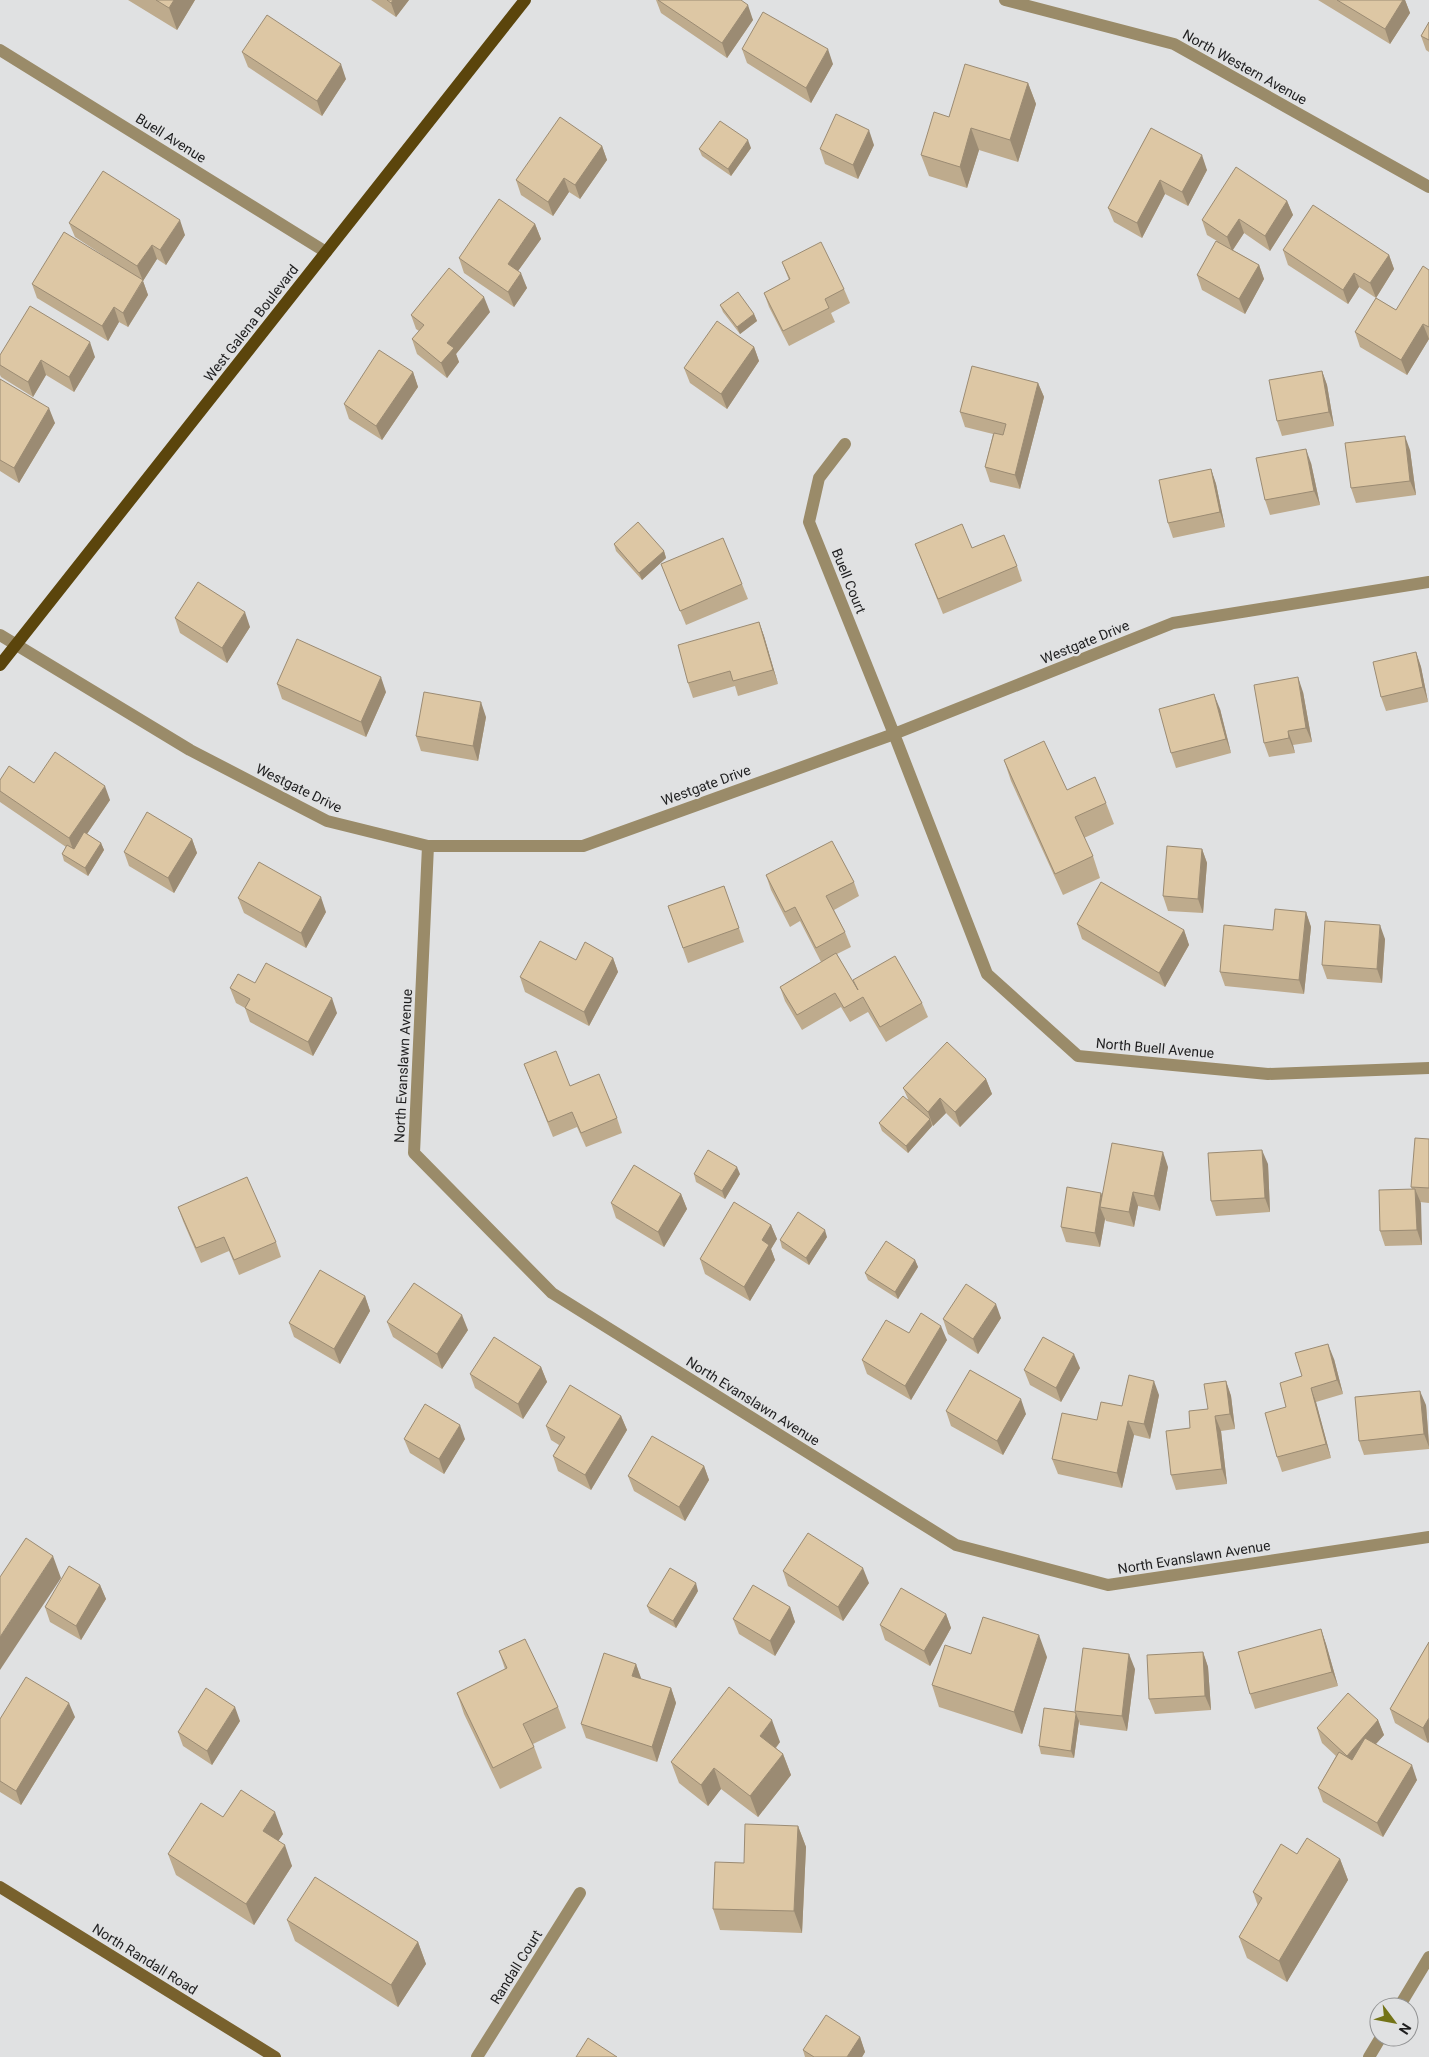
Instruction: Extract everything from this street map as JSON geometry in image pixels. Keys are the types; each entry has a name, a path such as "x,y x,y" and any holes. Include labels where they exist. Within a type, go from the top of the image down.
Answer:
{"main road":[{"name":"West Galena Boulevard","path":"0,665 524,0"},
{"name":"North Randall Road","path":"0,1887 275,2057"}],"street":[{"name":"North Western Avenue","path":"1005,0 1174,44 1429,187"},
{"name":"Buell Avenue","path":"0,50 326,252"},
{"name":"Buell Court","path":"845,444 819,478 809,522 894,734"},
{"name":"Westgate Drive","path":"0,635 190,750 327,821 428,846 583,846 894,734 1173,623 1429,582"},
{"name":"North Buell Avenue","path":"894,734 987,974 1078,1056 1268,1074 1429,1068"},
{"name":"North Evanslawn Avenue","path":"428,846 414,1153 552,1294 956,1545 1108,1586 1429,1537"},
{"name":"Randall Court","path":"477,2057 580,1893"},
{"path":"1405,1997 1429,1957"}],"building":[{"path":"156,0 174,0 169,8"},
{"path":"658,0 741,0 748,5 722,43"},
{"path":"1337,0 1403,0 1385,29"},
{"path":"763,12 828,49 806,88 742,49"},
{"path":"267,15 341,64 317,101 242,52"},
{"path":"1429,22 1429,40 1421,36"},
{"path":"965,64 1028,83 1010,140 971,128 960,167 921,155 934,112 949,117"},
{"path":"836,114 869,130 853,165 820,149"},
{"path":"560,117 602,146 575,185 564,178 548,202 516,180"},
{"path":"720,121 748,140 728,169 699,149"},
{"path":"1151,128 1202,155 1182,192 1160,180 1137,223 1108,208"},
{"path":"1236,167 1287,201 1265,236 1239,219 1227,237 1202,220"},
{"path":"103,171 180,220 160,250 152,245 137,266 69,223"},
{"path":"499,199 535,224 508,264 521,273 508,292 459,258"},
{"path":"1313,205 1389,255 1370,283 1354,273 1343,290 1283,250"},
{"path":"64,232 143,280 123,313 114,307 102,326 32,284"},
{"path":"1216,241 1259,265 1239,299 1197,275"},
{"path":"821,242 844,289 825,299 829,308 783,331 764,293 790,279 782,262"},
{"path":"1423,266 1429,270 1429,327 1423,324 1401,360 1355,332 1376,298 1396,310"},
{"path":"449,268 484,297 447,343 454,348 441,363 412,339 424,325 411,315"},
{"path":"738,292 754,314 737,327 720,305"},
{"path":"30,306 90,342 69,377 41,360 28,382 0,365 0,355"},
{"path":"717,321 754,347 721,394 684,368"},
{"path":"379,350 413,372 376,426 344,404"},
{"path":"972,366 1038,383 1015,475 985,467 994,433 1003,435 1006,424 960,412"},
{"path":"1322,371 1329,412 1277,421 1269,380"},
{"path":"0,379 49,408 14,468 0,460"},
{"path":"1405,436 1410,481 1351,488 1345,443"},
{"path":"1306,449 1314,491 1265,500 1256,458"},
{"path":"1211,469 1220,512 1168,523 1159,480"},
{"path":"638,522 664,551 639,573 614,544"},
{"path":"962,524 972,548 1004,535 1017,566 938,599 915,544"},
{"path":"723,538 742,584 680,611 661,564"},
{"path":"198,582 245,612 222,648 175,618"},
{"path":"759,622 773,670 733,681 730,671 688,683 678,645"},
{"path":"297,639 381,677 361,722 277,684"},
{"path":"1416,652 1423,687 1381,697 1373,662"},
{"path":"1298,677 1306,728 1288,731 1289,738 1264,743 1254,685"},
{"path":"424,692 481,702 473,746 416,736"},
{"path":"1214,694 1226,739 1171,753 1159,709"},
{"path":"1044,741 1067,790 1095,777 1106,803 1075,817 1093,856 1055,874 1004,760"},
{"path":"55,752 105,786 69,838 0,791 0,780 9,766 34,783"},
{"path":"147,812 192,839 168,878 124,852"},
{"path":"84,832 101,843 85,868 62,854 67,845 74,849"},
{"path":"832,841 854,882 826,896 845,932 816,948 795,907 785,912 766,875"},
{"path":"1167,846 1202,849 1198,899 1163,896"},
{"path":"259,862 321,897 301,933 238,898"},
{"path":"1101,882 1184,930 1159,973 1077,924"},
{"path":"724,886 739,928 683,948 668,906"},
{"path":"1275,909 1306,912 1299,980 1220,972 1224,925 1273,930"},
{"path":"1325,921 1380,925 1377,969 1322,965"},
{"path":"540,941 576,960 585,942 613,958 584,1012 520,977"},
{"path":"836,953 858,990 853,980 895,956 922,1003 880,1027 863,997 844,1008 835,993 797,1015 780,987"},
{"path":"266,963 332,998 308,1042 245,1008 250,999 230,988 238,974 255,983"},
{"path":"947,1042 986,1079 955,1112 940,1098 928,1112 903,1088"},
{"path":"556,1051 570,1086 599,1074 617,1118 581,1133 572,1112 548,1122 524,1064"},
{"path":"903,1096 930,1119 906,1146 879,1123"},
{"path":"1415,1138 1429,1139 1429,1188 1411,1187"},
{"path":"1112,1143 1163,1152 1154,1196 1133,1192 1129,1212 1100,1207"},
{"path":"708,1150 737,1167 722,1191 694,1174"},
{"path":"1262,1150 1265,1198 1211,1201 1208,1153"},
{"path":"634,1165 681,1194 658,1232 611,1203"},
{"path":"247,1177 276,1242 234,1260 224,1237 196,1248 178,1207"},
{"path":"1067,1187 1101,1193 1095,1233 1061,1227"},
{"path":"1415,1189 1417,1230 1380,1231 1379,1190"},
{"path":"734,1202 771,1225 762,1240 769,1245 744,1287 700,1259"},
{"path":"798,1212 825,1230 806,1258 780,1240"},
{"path":"886,1241 915,1260 895,1292 865,1273"},
{"path":"320,1270 365,1296 334,1349 289,1323"},
{"path":"414,1283 462,1315 437,1354 387,1322"},
{"path":"966,1284 996,1304 973,1339 943,1319"},
{"path":"921,1313 941,1326 905,1386 862,1360 886,1320 909,1333"},
{"path":"494,1337 541,1367 518,1404 470,1374"},
{"path":"1043,1337 1074,1354 1056,1388 1024,1370"},
{"path":"1328,1344 1337,1380 1311,1388 1326,1444 1277,1457 1265,1413 1286,1407 1280,1383 1302,1376 1295,1353"},
{"path":"970,1370 1021,1399 997,1441 946,1411"},
{"path":"1129,1375 1154,1381 1144,1424 1128,1421 1117,1473 1052,1459 1062,1413 1097,1420 1101,1402 1122,1406"},
{"path":"1226,1381 1230,1414 1215,1416 1222,1469 1171,1475 1166,1431 1190,1428 1189,1411 1208,1409 1204,1384"},
{"path":"570,1385 621,1416 585,1475 553,1456 565,1437 546,1426"},
{"path":"1420,1391 1424,1434 1359,1441 1355,1397"},
{"path":"425,1404 460,1425 439,1459 404,1439"},
{"path":"652,1436 704,1466 679,1507 628,1476"},
{"path":"808,1533 863,1568 838,1607 783,1571"},
{"path":"26,1538 53,1556 0,1637 0,1577"},
{"path":"69,1566 100,1585 76,1626 45,1607"},
{"path":"670,1568 696,1583 673,1621 647,1606"},
{"path":"753,1585 790,1607 770,1641 733,1619"},
{"path":"901,1588 946,1614 924,1651 880,1625"},
{"path":"983,1617 1039,1635 1014,1712 932,1685 945,1645 971,1654"},
{"path":"1321,1629 1332,1672 1250,1694 1238,1652"},
{"path":"525,1639 558,1707 523,1724 534,1747 493,1768 457,1693 507,1668 499,1651"},
{"path":"1429,1642 1429,1718 1423,1728 1390,1709"},
{"path":"1083,1648 1129,1654 1122,1716 1075,1711"},
{"path":"1203,1652 1205,1696 1149,1699 1147,1655"},
{"path":"604,1653 636,1664 632,1676 671,1688 652,1747 581,1724"},
{"path":"26,1677 69,1703 16,1791 0,1781 0,1719"},
{"path":"729,1687 772,1720 760,1736 783,1754 750,1796 714,1768 701,1785 671,1762"},
{"path":"206,1688 235,1707 207,1751 178,1732"},
{"path":"1348,1693 1378,1720 1347,1756 1317,1728"},
{"path":"1044,1708 1075,1712 1071,1751 1039,1746"},
{"path":"1365,1738 1412,1765 1377,1823 1318,1788 1339,1752 1352,1760"},
{"path":"241,1790 275,1812 263,1831 285,1845 246,1904 168,1854 201,1803 223,1817"},
{"path":"745,1824 798,1826 794,1911 713,1909 715,1862 744,1863"},
{"path":"1307,1838 1340,1859 1279,1961 1239,1937 1262,1898 1253,1892 1281,1844 1297,1854"},
{"path":"315,1877 418,1942 391,1985 287,1920"},
{"path":"826,2015 860,2037 847,2057 814,2057 803,2050"},
{"path":"588,2038 617,2057 576,2057"}]}
